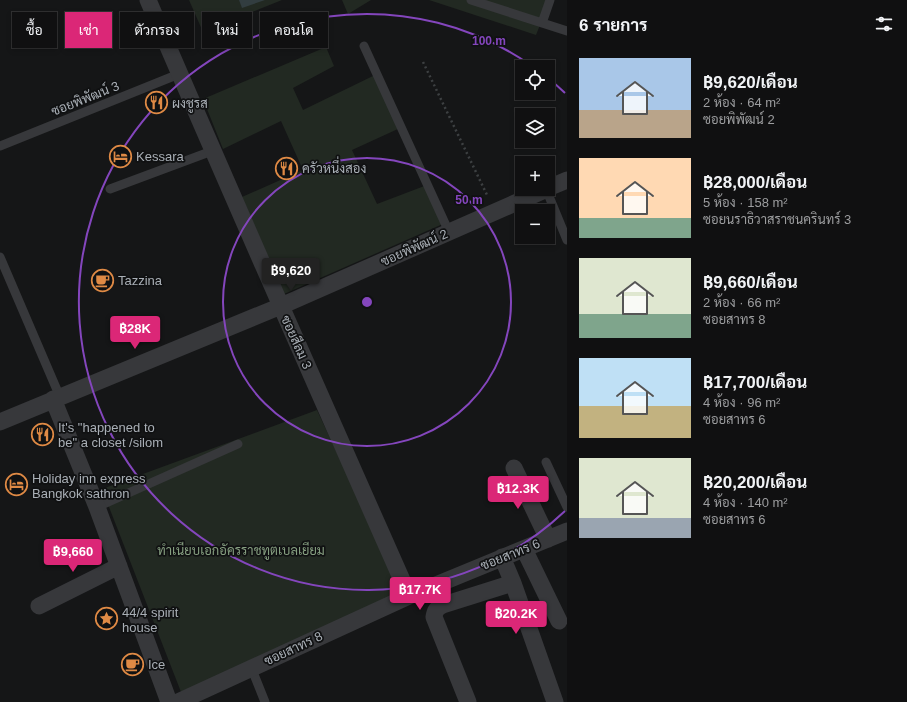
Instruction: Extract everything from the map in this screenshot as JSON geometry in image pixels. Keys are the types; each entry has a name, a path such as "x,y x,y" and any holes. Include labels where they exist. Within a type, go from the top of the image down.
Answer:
{"street":[{"name":"ซอยสีลม 3","path":"148,0 249,237 281,306 408,596"},
{"name":"ซอยพิพัฒน์ 2","path":"555,185 567,180"},
{"name":"ซอยพิพัฒน์ 2","path":"0,422 281,306 531,196"},
{"path":"56,398 169,702"},
{"path":"514,468 548,539"},
{"name":"ซอยสาทร 6","path":"408,596 567,530"},
{"path":"524,549 559,621"},
{"path":"502,557 513,583 555,702"},
{"path":"39,606 119,566"},
{"path":"468,702 434,617 434,612 443,605 513,583"},
{"name":"ซอยสาทร 8","path":"178,702 408,596"}],"lane":[{"path":"471,0 567,31"},
{"path":"542,23 550,0"},
{"path":"364,46 449,232"},
{"name":"ซอยพิพัฒน์ 3","path":"0,146 179,74"},
{"path":"110,189 212,151"},
{"path":"550,196 567,240"},
{"path":"0,257 56,398"},
{"path":"97,507 238,444"},
{"path":"546,462 567,507"},
{"path":"252,667 265,702"}],"path":[{"path":"423,62 496,211"}],"green space":[{"path":"189,0 282,0 252,12 202,12 202,30"},
{"path":"342,0 371,0 348,14"},
{"path":"429,0 550,0 536,35"},
{"path":"326,48 334,66 293,88 303,110 375,75 400,128 352,150 377,204 427,185 445,223 284,294 242,197 303,170 281,121 223,149 203,99"},
{"name":"ทำเนียบเอกอัครราชทูตเบลเยียม","path":"317,410 402,593 181,692 102,489"}],"shaded area":[{"path":"239,0 265,0 242,8"}],"place":[{"name":"ผงชูรส","path":"157,103"},
{"name":"Kessara","path":"121,156"},
{"name":"ครัวหนึ่งสอง","path":"287,168"},
{"name":"Tazzina","path":"102,280"},
{"name":"It's \"happened to be\" a closet /silom","path":"43,434"},
{"name":"Holiday inn express Bangkok sathron","path":"17,485"},
{"name":"44/4 spirit house","path":"106,619"},
{"name":"Ice","path":"133,664"}]}
